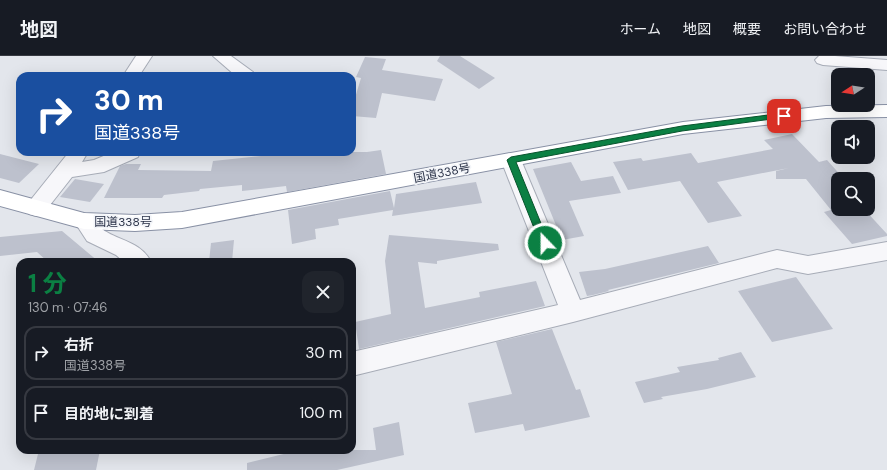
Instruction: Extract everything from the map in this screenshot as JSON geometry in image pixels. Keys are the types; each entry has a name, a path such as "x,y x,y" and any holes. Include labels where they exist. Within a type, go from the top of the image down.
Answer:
{"highway":[{"name":"国道338号","path":"0,198 84,221 135,223 182,220 690,127 826,112 887,111"}],"street":[{"path":"133,72 144,56"},
{"path":"221,56 242,72"},
{"path":"823,60 887,65"},
{"path":"36,208 76,156"},
{"path":"66,171 97,167 122,156"},
{"path":"511,160 573,312"},
{"path":"84,221 94,234 124,249 135,258"},
{"path":"356,363 573,312 777,259 808,265 887,251"}],"building":[{"path":"440,56 460,56 495,78 479,89 437,61"},
{"path":"365,57 386,59 382,70 443,79 435,101 382,93 376,118 356,116 356,95 361,78 356,77"},
{"path":"792,134 819,162 827,160 838,172 831,172 831,210 806,179 776,179 776,171 789,168 717,182 742,216 708,223 680,181 628,190 613,162 641,158 643,161 691,153 698,163 773,149 764,140"},
{"path":"381,150 386,174 287,192 286,186 242,191 242,185 200,189 199,191 164,195 162,198 104,198 120,166 126,164 141,164 138,170 211,171 213,161 260,156 356,156 356,152"},
{"path":"0,154 39,164 19,183 0,178"},
{"path":"571,162 581,181 613,176 621,193 569,201 584,236 562,240 533,169"},
{"path":"75,179 104,184 90,202 60,197"},
{"path":"476,182 482,203 392,216 393,210 338,219 339,225 315,229 316,239 292,244 288,210 390,191 394,208 396,194"},
{"path":"831,210 831,216 870,216 887,234 887,236 852,244 824,212"},
{"path":"62,231 94,258 44,258 37,252 0,256 0,237"},
{"path":"389,235 498,244 499,250 437,261 437,264 418,262 425,308 480,297 479,292 536,281 545,306 359,349 356,322 391,314 385,261"},
{"path":"234,240 232,258 209,258 211,243"},
{"path":"708,246 719,263 593,295 587,296 579,272 605,269"},
{"path":"796,277 833,329 772,342 738,291"},
{"path":"552,329 576,390 580,389 590,417 525,431 523,424 475,433 468,403 512,394 496,342"},
{"path":"741,352 756,377 707,389 661,397 663,399 644,403 635,382 680,372 677,367 719,360 718,358"},
{"path":"399,422 404,455 337,470 247,470 247,463 284,454 356,454 356,450 376,450 373,428"},
{"path":"38,454 99,454 96,470 34,470"}],"route":[{"path":"545,243 511,160 682,128 784,116"}]}
